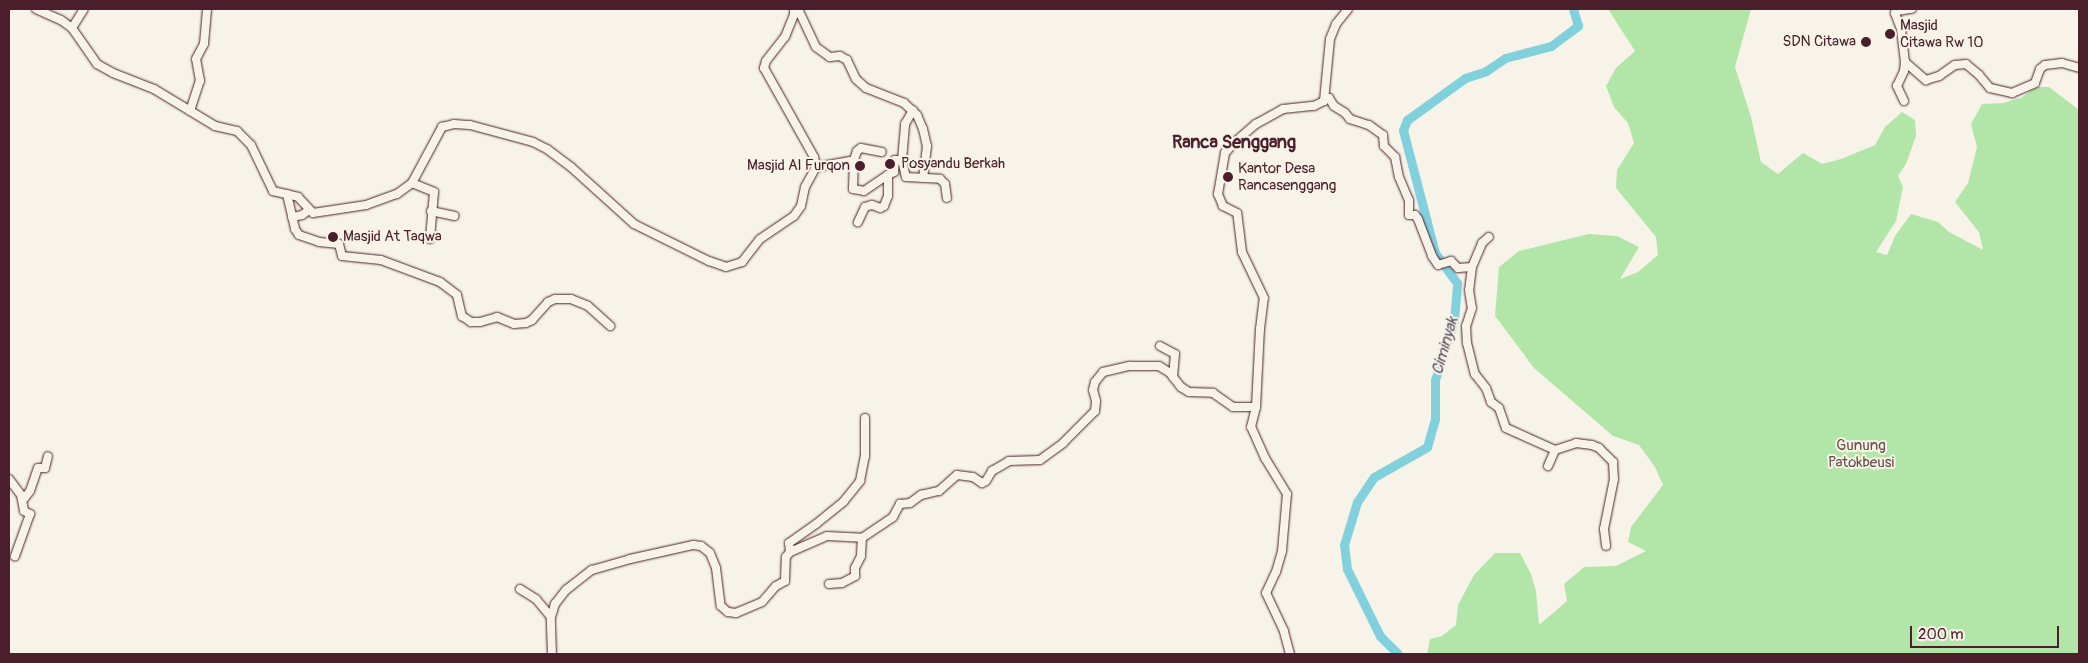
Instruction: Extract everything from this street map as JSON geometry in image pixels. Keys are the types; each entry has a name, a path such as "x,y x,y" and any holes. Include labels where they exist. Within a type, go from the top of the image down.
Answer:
{"street":[{"path":"36,9 56,17 72,28 98,64 113,73 154,89 215,126 238,131 251,146 272,190 298,197 309,210 317,214 366,205 397,194 412,183 442,127 454,124 470,125 533,142 558,157 634,224 718,265 731,267 742,262 754,245 771,230 794,216 801,206 805,187 816,166 814,157 764,68 766,61 785,37 794,15 794,9"},
{"path":"72,28 84,9"},
{"path":"190,111 200,81 196,59 204,44 208,9"},
{"path":"798,9 816,47 830,57 840,56 847,60 853,67 856,79 866,88 897,98 913,110 920,120 926,137 927,155 923,178"},
{"path":"1290,654 1284,631 1266,593 1282,551 1287,494 1252,432 1256,407 1260,329 1264,298 1242,252 1237,213 1222,206 1218,199 1222,163 1229,148 1256,124 1283,109 1314,106 1324,101 1330,39 1336,24 1348,9"},
{"path":"1904,101 1898,86 1904,71 1905,62 1901,28 1896,13 1898,10 1912,9"},
{"path":"1905,62 1926,80 1939,76 1955,64 1966,64 1980,75 1994,91 2012,93 2035,83 2040,69 2045,65 2062,63 2079,68"},
{"path":"1325,98 1329,98 1334,106 1345,112 1350,119 1368,125 1383,136 1384,146 1396,157 1397,171 1409,200 1409,215 1415,215 1418,219 1432,256 1441,266 1450,261 1458,268 1472,267"},
{"path":"913,110 905,124 902,160 906,177 941,180 945,184 947,198"},
{"path":"882,152 861,148 857,151 854,160 853,189 864,191 894,173 895,160 902,160"},
{"path":"816,166 854,160"},
{"path":"858,222 865,207 872,205 880,208 884,206 888,196 888,175"},
{"path":"412,183 434,192 430,239"},
{"path":"287,194 292,217 299,235 319,242 339,244 342,256 379,259 440,282 457,295 462,316 471,322 480,322 496,316 514,324 526,323 532,320 548,302 555,298 570,299 588,306 610,326"},
{"path":"292,217 302,215 309,210"},
{"path":"431,211 454,216"},
{"path":"1489,237 1482,243 1472,267 1469,290 1472,308 1466,326 1467,343 1475,374 1486,388 1491,402 1499,408 1508,430 1524,434 1555,450 1583,443 1599,448 1613,462 1614,479 1604,529 1606,546"},
{"path":"1160,346 1176,354 1173,377"},
{"path":"552,654 551,618 555,604 566,590 592,570 612,562 694,545 707,548 719,579 719,603 726,611 736,613 762,602 776,586 785,581 787,571 786,557 790,552 827,536 862,538 893,517 900,504 910,503 921,495 939,491 957,475 974,477 982,483 986,481 992,471 1009,461 1040,460 1063,443 1094,412 1096,401 1093,390 1095,382 1103,372 1130,366 1159,366 1173,377 1181,388 1189,392 1213,393 1233,407 1256,407"},
{"path":"790,552 789,543 844,501 860,481 865,456 865,418"},
{"path":"1548,466 1555,450"},
{"path":"23,500 30,491 38,468 45,468 48,456"},
{"path":"9,479 23,500 24,511 30,514 15,556"},
{"path":"829,584 848,581 854,576 855,568 862,556 862,538"},
{"path":"520,589 536,599 551,618"}],"green space":[{"name":"Gunung Patokbeusi","path":"1608,9 1751,9 1735,67 1751,117 1761,162 1778,174 1803,153 1822,164 1841,159 1875,145 1885,127 1902,112 1915,120 1916,136 1906,164 1898,176 1903,187 1896,221 1876,252 1887,255 1895,236 1911,214 1938,222 1949,232 1983,250 1979,232 1955,202 1968,183 1977,147 1971,124 1982,104 2003,103 2021,98 2036,87 2049,87 2079,110 2079,654 1427,654 1430,639 1442,636 1456,625 1458,605 1474,575 1495,553 1520,553 1531,574 1536,591 1539,625 1567,601 1564,584 1584,567 1616,566 1646,551 1628,542 1631,527 1663,485 1655,467 1639,445 1613,436 1534,368 1495,316 1499,267 1519,251 1589,234 1617,236 1639,247 1620,279 1638,272 1658,255 1656,237 1616,188 1617,170 1634,143 1628,123 1614,107 1606,86 1616,68 1635,51"}],"waterway":[{"name":"Ciminyak","path":"1398,654 1380,636 1347,569 1344,545 1357,502 1374,477 1427,447 1435,419 1435,380 1454,320 1457,283 1435,253 1403,130 1407,120 1465,78 1486,71 1505,58 1551,46 1578,26 1573,9"}],"place":[{"name":"Masjid Citawa Rw 10","path":"1890,34"},
{"name":"SDN Citawa","path":"1866,42"},
{"name":"Posyandu Berkah","path":"890,164"},
{"name":"Masjid Al Furqon","path":"860,166"},
{"name":"Kantor Desa Rancasenggang","path":"1228,177"},
{"name":"Masjid At Taqwa","path":"333,237"}],"district":[{"name":"Ranca Senggang","path":"1234,143"}]}
